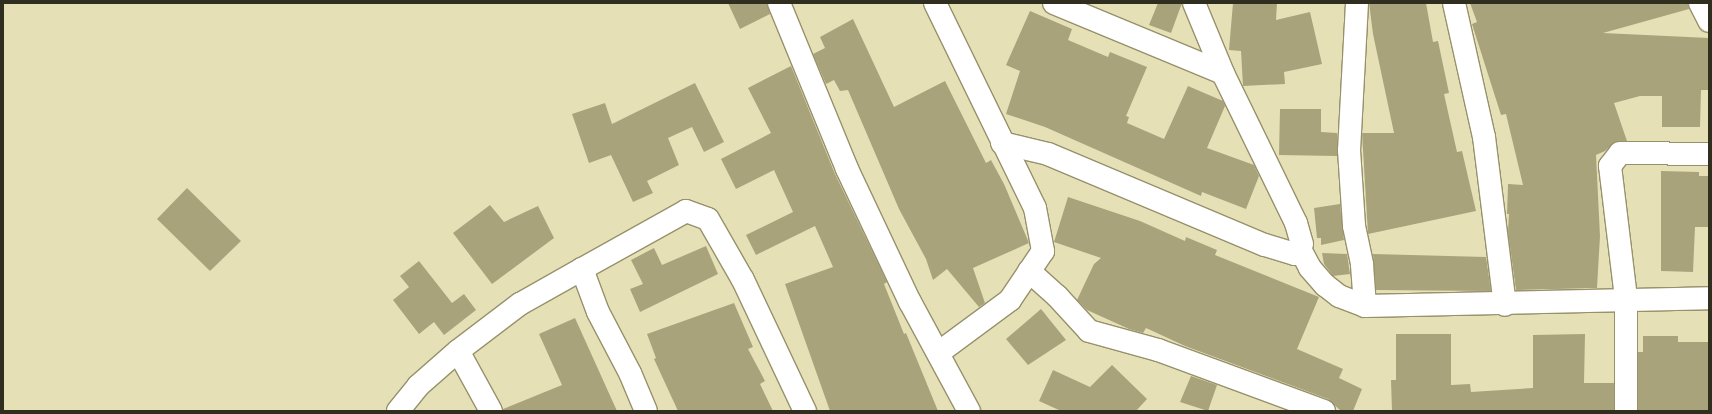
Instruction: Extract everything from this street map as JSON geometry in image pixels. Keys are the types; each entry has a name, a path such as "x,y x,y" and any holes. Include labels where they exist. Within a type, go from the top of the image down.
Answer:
{"street":[{"path":"779,3 847,169 910,302 969,411"},
{"path":"935,3 1035,208 1043,251 1010,300 938,353"},
{"path":"1054,3 1223,73"},
{"path":"1002,143 1048,154 1265,245 1295,254 1300,250 1302,244 1296,223 1223,73 1194,3"},
{"path":"1357,3 1349,150 1354,226 1362,265 1365,306"},
{"path":"1454,3 1484,137 1505,305"},
{"path":"1700,3 1709,21"},
{"path":"1626,411 1626,298 1610,166 1613,159 1620,153 1709,154"},
{"path":"398,411 418,386 458,351 520,304 686,211 708,219 743,280 805,411"},
{"path":"1300,250 1310,268 1325,285 1339,296 1365,306 1505,305 1626,298 1709,298"},
{"path":"582,269 598,312 630,373 646,411"},
{"path":"1029,271 1057,296 1089,330 1158,350 1324,411"},
{"path":"458,351 491,411"}],"building":[{"path":"728,3 767,3 770,14 740,29"},
{"path":"1158,3 1182,3 1171,33 1149,25"},
{"path":"1233,3 1277,3 1276,20 1310,12 1322,64 1284,72 1285,84 1243,86 1241,51 1229,50"},
{"path":"1369,3 1426,3 1433,42 1438,41 1449,93 1444,94 1457,152 1462,151 1476,211 1368,234 1362,133 1394,133 1373,34"},
{"path":"1470,3 1688,3 1689,9 1603,33 1709,38 1709,90 1701,90 1700,127 1662,127 1662,96 1640,96 1614,103 1627,141 1615,142 1605,151 1596,155 1600,236 1597,288 1516,290 1508,232 1508,184 1523,185 1506,114 1501,115 1472,24 1477,22"},
{"path":"1030,11 1072,29 1068,40 1108,57 1110,52 1147,67 1126,116 1129,117 1127,123 1164,139 1188,86 1223,101 1225,106 1207,148 1254,165 1259,176 1246,209 1202,192 1201,196 1045,127 1006,114 1020,71 1006,65"},
{"path":"853,19 894,107 945,81 986,163 991,160 1004,184 1029,243 973,268 985,303 979,307 947,269 933,280 926,259 899,209 848,90 840,91 834,80 826,84 813,54 825,48 820,37"},
{"path":"791,66 835,174 887,282 884,284 938,411 830,411 785,284 833,267 815,226 756,255 746,235 793,212 774,170 736,189 721,159 771,133 748,88"},
{"path":"695,83 724,142 704,152 692,127 668,138 679,165 647,181 653,193 633,202 611,155 589,163 572,114 605,103 612,124"},
{"path":"1280,109 1321,109 1321,132 1337,133 1337,156 1279,155"},
{"path":"1661,171 1699,172 1699,176 1709,176 1708,227 1695,227 1693,272 1661,271"},
{"path":"187,188 241,241 210,271 157,219"},
{"path":"1068,197 1140,221 1185,241 1186,237 1217,250 1215,255 1319,297 1297,349 1343,369 1339,378 1362,389 1353,411 1341,411 1328,399 1185,346 1146,328 1143,333 1129,329 1087,310 1077,300 1094,264 1101,258 1054,242"},
{"path":"1340,204 1344,240 1321,245 1321,238 1317,238 1314,208"},
{"path":"490,205 504,222 538,206 554,238 492,284 453,233"},
{"path":"706,246 718,274 640,312 630,289 643,284 631,260 654,248 662,265"},
{"path":"1322,253 1347,254 1350,274 1333,276 1324,264"},
{"path":"1373,254 1486,257 1491,291 1376,290"},
{"path":"419,261 452,303 464,294 476,310 444,335 434,322 419,334 393,300 409,287 400,276"},
{"path":"734,303 753,347 748,349 765,381 760,384 773,411 678,411 654,359 656,358 647,334"},
{"path":"1041,309 1066,340 1028,365 1006,339"},
{"path":"575,318 617,411 503,411 503,409 562,385 539,334"},
{"path":"1396,334 1451,334 1451,385 1470,384 1471,392 1533,388 1533,335 1585,334 1584,383 1614,383 1614,411 1392,411 1391,380 1396,380"},
{"path":"1643,336 1678,336 1678,342 1709,342 1709,411 1638,411 1638,352 1643,352"},
{"path":"1112,365 1147,399 1136,411 1061,411 1039,401 1053,370 1090,387"},
{"path":"1191,376 1217,385 1208,411 1180,402"}]}
